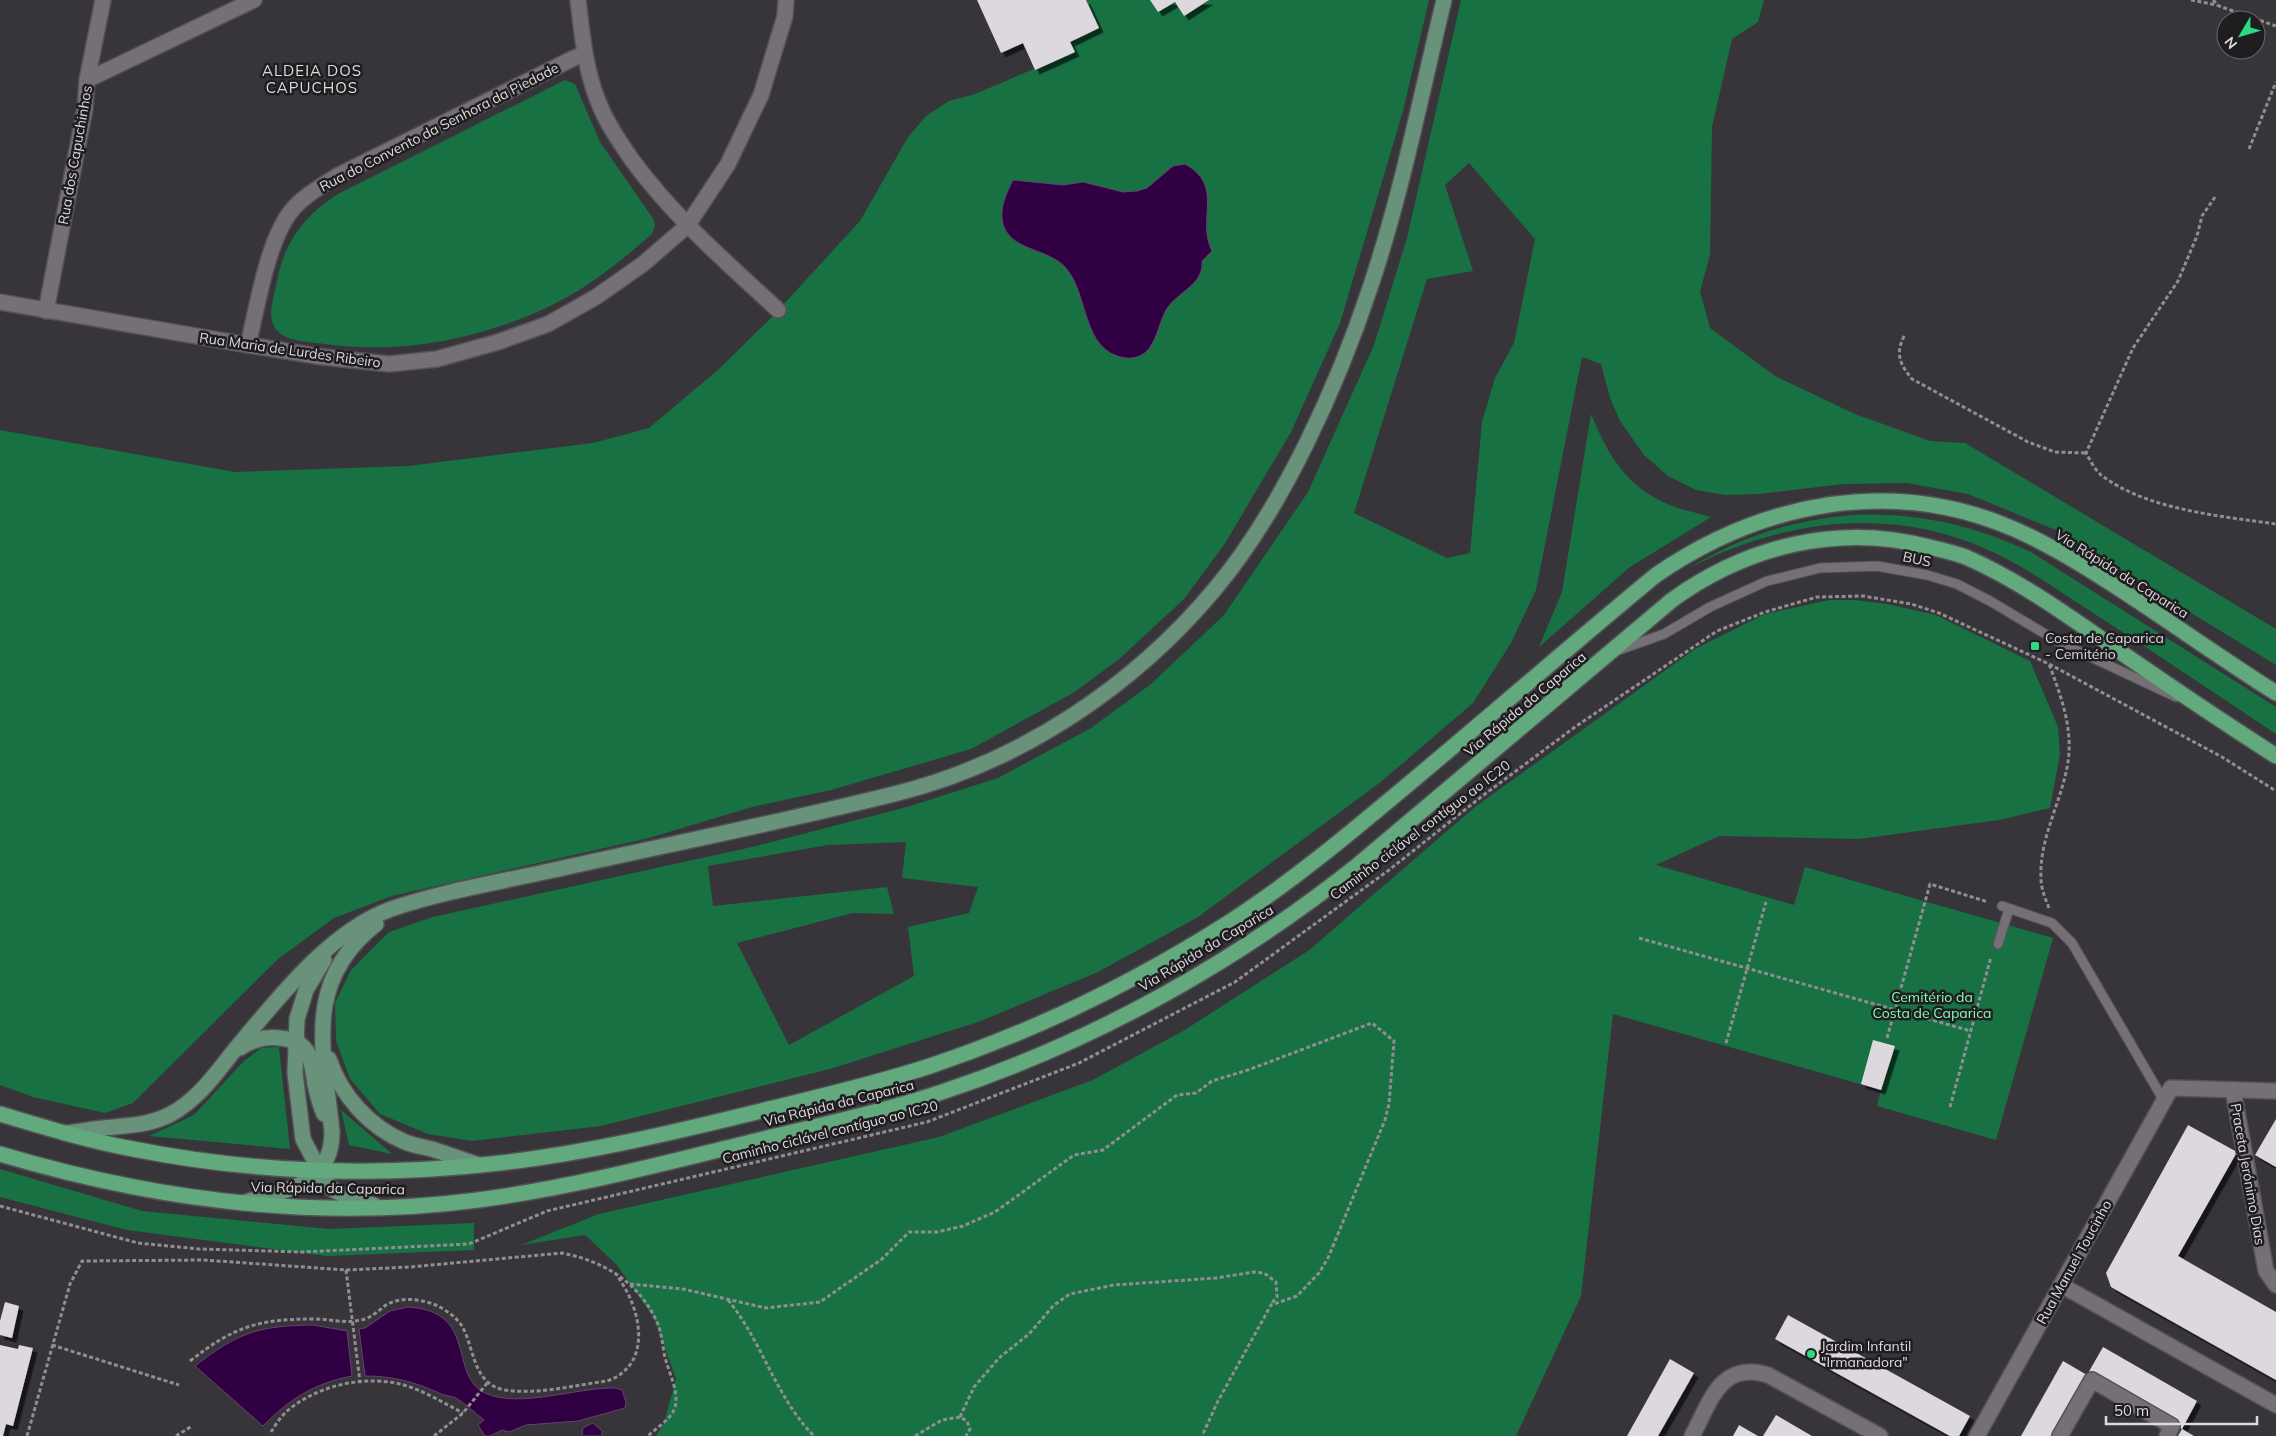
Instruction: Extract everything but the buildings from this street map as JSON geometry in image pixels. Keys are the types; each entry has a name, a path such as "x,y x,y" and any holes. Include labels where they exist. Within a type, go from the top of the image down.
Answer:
{"highway":[{"name":"Via Rápida da Caparica","path":"0,1114 130,1149 189,1159 320,1170 388,1171 479,1166 602,1147 840,1092 964,1054 1082,1004 1190,946 1291,880 1370,817 1656,575 1694,550 1756,522 1796,510 1834,503 1877,501 1918,503 1954,509 1994,521 2031,537 2091,570 2276,693"},
{"name":"Via Rápida da Caparica","path":"0,1154 114,1183 179,1195 242,1203 327,1207 406,1206 479,1200 628,1172 861,1115 959,1086 1060,1046 1134,1010 1192,978 1309,902 1359,864 1672,600 1702,580 1733,564 1765,551 1799,542 1836,537 1876,537 1912,542 1966,557 1993,570 2081,625 2206,711 2276,756"}],"main road":[{"path":"65,1133 141,1125 165,1117 195,1096 300,975 352,930 386,911 424,900 897,793 933,782 985,762 1040,734 1089,704 1146,660 1200,606 1243,551 1286,480 1334,381 1360,317 1384,244 1444,0"},
{"path":"2091,570 2276,684"},
{"path":"242,1203 298,1186 320,1170 327,1159 332,1142 324,1030 325,997 330,981 351,947 387,917 424,900"},
{"path":"352,930 330,951 313,976 301,1003 295,1041 295,1074 301,1130 306,1146 332,1189 353,1200 380,1206 406,1206"},
{"path":"324,1030 332,1069 347,1094 367,1118 406,1142 479,1166"},
{"path":"230,1056 251,1041 261,1038 281,1038 295,1041 308,1053 312,1060 316,1092 332,1142"}],"street":[{"name":"Rua dos Capuchinhos","path":"46,310 85,108 88,80 103,0"},
{"path":"88,80 254,0"},
{"path":"578,0 585,54 597,100 616,136 648,182 687,226 778,310"},
{"name":"Rua Maria de Lurdes Ribeiro","path":"0,302 248,346 389,364 437,360 498,342 548,324 596,297 643,264 687,226 728,164 761,95 785,16 786,0"},
{"name":"Rua do Convento da Senhora da Piedade","path":"248,346 275,240 289,214 310,193 337,176 585,54"},
{"path":"2168,1094 2233,1090 2276,1091"},
{"name":"Praceta Jerónimo Dias","path":"2233,1090 2266,1271 2276,1285"},
{"name":"Rua Manuel Toucinho","path":"1977,1436 2168,1094"},
{"path":"2061,1285 2276,1405"},
{"path":"1692,1436 1725,1379 1736,1373 1749,1371 1768,1375 1880,1436"},
{"path":"2060,1436 2092,1380 2172,1426 2167,1436"}],"lane":[{"name":"BUS","path":"1609,654 1664,634 1710,607 1768,581 1820,568 1877,566 1927,575 1957,584 1990,601 2057,641 2206,711"},
{"path":"1998,944 2006,908 2052,923 2072,943 2168,1094"}],"path":[{"path":"2191,0 2219,6 2276,26"},
{"path":"2214,0 2219,6"},
{"path":"2249,148 2276,82"},
{"path":"2086,453 2133,348 2178,281 2197,236 2202,216 2215,197"},
{"path":"1904,336 1899,346 1900,365 1912,379 2028,442 2055,452 2086,453"},
{"path":"2086,453 2100,474 2126,489 2176,509 2276,524"},
{"name":"Caminho ciclável contíguo ao IC20","path":"0,1206 138,1243 199,1249 302,1252 469,1244 547,1211 927,1122 1078,1063 1235,982 1389,870 1480,797 1575,727 1717,631 1765,612 1816,597 1863,596 1911,604 1939,612 2050,664 2222,757 2276,791"},
{"path":"2050,664 2067,718 2069,743 2068,762 2042,860 2041,879 2050,910 2062,932"},
{"path":"1887,1038 1930,884 2006,908"},
{"path":"1726,1042 1766,902"},
{"path":"1639,938 1971,1031"},
{"path":"1950,1107 1991,956"},
{"path":"630,1284 683,1288 766,1308 820,1302 882,1259 909,1232 938,1232 963,1226 995,1212 1074,1155 1103,1150 1177,1094 1196,1093 1212,1080 1248,1070 1372,1023 1394,1041 1390,1104 1385,1120 1328,1258 1319,1273 1297,1296 1270,1305"},
{"path":"27,1436 70,1284 82,1261 204,1260 346,1270 410,1267 562,1253 586,1258 610,1270 630,1284 643,1297 658,1324 663,1353 676,1393 673,1412 648,1436"},
{"path":"346,1270 360,1382"},
{"path":"190,1361 216,1342 248,1325 294,1319 351,1322 363,1320 389,1304 403,1300 420,1300 438,1306 455,1317 462,1326 477,1370 488,1382 503,1390 524,1391 607,1381 619,1377 633,1362 640,1333 630,1301 618,1278 610,1270"},
{"path":"960,1416 974,1387 999,1358 1029,1334 1054,1305 1070,1294 1114,1285 1191,1280 1254,1272 1264,1273 1276,1282 1278,1287 1276,1297 1218,1401 1202,1436"},
{"path":"727,1299 740,1315 792,1408 814,1436"},
{"path":"52,1345 179,1385"},
{"path":"271,1432 283,1415 309,1398 332,1388 360,1382 402,1384 463,1413"},
{"path":"434,1436 463,1413 488,1382"},
{"path":"915,1436 942,1420 960,1416 967,1421 970,1429 966,1436"},
{"path":"176,1436 192,1426"}],"green space":[{"path":"1086,0 1150,0 1158,12 1175,2 1184,16 1209,0 1429,0 1403,111 1340,323 1291,432 1224,545 1184,599 1118,660 1073,693 971,749 831,790 752,807 649,838 392,896 334,918 278,959 133,1103 105,1113 33,1097 0,1085 0,430 235,472 408,466 593,443 649,428 719,369 771,318 860,221 908,137 926,116 949,101 975,94 1074,52 1070,42 1099,28"},
{"path":"1461,0 1764,0 1758,22 1732,39 1712,127 1710,255 1700,291 1710,328 1775,376 1855,414 1930,441 1965,443 2276,629 2276,665 2058,531 1968,494 1907,483 1843,484 1758,494 1725,495 1696,490 1668,476 1644,455 1620,421 1610,398 1601,364 1582,357 1536,590 1511,643 1473,703 1382,781 1198,917 1098,972 981,1021 830,1069 601,1126 472,1141 428,1134 380,1114 350,1079 336,1041 335,1003 351,970 389,932 433,917 752,847 907,807 998,778 1091,728 1151,684 1224,615 1308,492 1374,345 1407,238","holes":["1469,163 1535,239 1514,343 1495,378 1482,422 1470,553 1447,558 1354,513 1427,279 1473,271 1445,185","906,842 902,878 978,887 969,913 908,927 914,976 789,1045 737,943 853,913 894,914 887,887 713,906 708,866 828,845"]},
{"path":"565,80 575,84 600,142 654,220 655,225 652,234 602,275 575,293 519,319 463,337 405,346 376,347 299,341 282,335 278,331 272,321 271,310 280,267 298,231 306,220 326,202 338,194"},
{"path":"1591,414 1604,443 1620,468 1641,489 1670,505 1711,517 1630,567 1539,647 1562,592"},
{"path":"1851,515 1898,516 1944,522 1988,534 2031,552 2276,707 2276,734 2137,641 2026,570 2000,555 1949,535 1911,527 1873,523 1835,524 1797,530 1760,539 1723,552 1688,569 1726,548 1766,532 1808,521"},
{"name":"Cemitério da Costa de Caparica","path":"1829,600 1855,600 1887,604 1936,615 2030,661 2058,727 2060,754 2050,808 1999,820 1859,839 1719,836 1656,865 1794,905 1805,867 2053,938 1996,1140 1877,1106 1881,1090 1613,1014 1581,1296 1516,1436 656,1436 664,1423 676,1379 654,1318 617,1265 585,1235 521,1245 599,1214 939,1137 1093,1080 1183,1031 1308,951 1475,807 1695,649 1765,614"},
{"path":"279,1047 290,1149 149,1136 194,1115 243,1062 261,1048"},
{"path":"341,1110 392,1154 349,1145"},
{"path":"0,1169 142,1211 329,1229 474,1223 474,1250 327,1256 127,1230 0,1197"}],"shaded area":[{"path":"1185,164 1197,173 1204,182 1208,204 1208,239 1212,251 1202,261 1202,269 1195,282 1171,303 1166,310 1153,342 1147,351 1140,356 1132,358 1111,353 1101,345 1093,333 1078,290 1064,266 1057,260 1021,244 1007,233 1002,218 1006,196 1013,180 1063,185 1083,182 1123,192 1137,191 1147,188 1173,166"},
{"path":"408,1307 430,1311 445,1320 454,1331 467,1373 474,1385 485,1393 514,1399 615,1388 622,1390 626,1402 625,1408 578,1421 526,1425 509,1432 502,1430 490,1436 485,1436 478,1425 484,1420 456,1398 404,1380 365,1376 359,1329 365,1328 390,1311"},
{"path":"313,1325 347,1331 352,1376 326,1383 303,1394 273,1416 263,1426 195,1366 224,1345 250,1333 278,1327"},
{"path":"593,1423 602,1431 602,1436 582,1436 583,1428"}],"place":[{"name":"Costa de Caparica - Cemitério","path":"2035,646"},
{"name":"Jardim Infantil \"Irmanadora\"","path":"1811,1354"}],"district":[{"name":"ALDEIA DOS CAPUCHOS","path":"312,80"}]}
